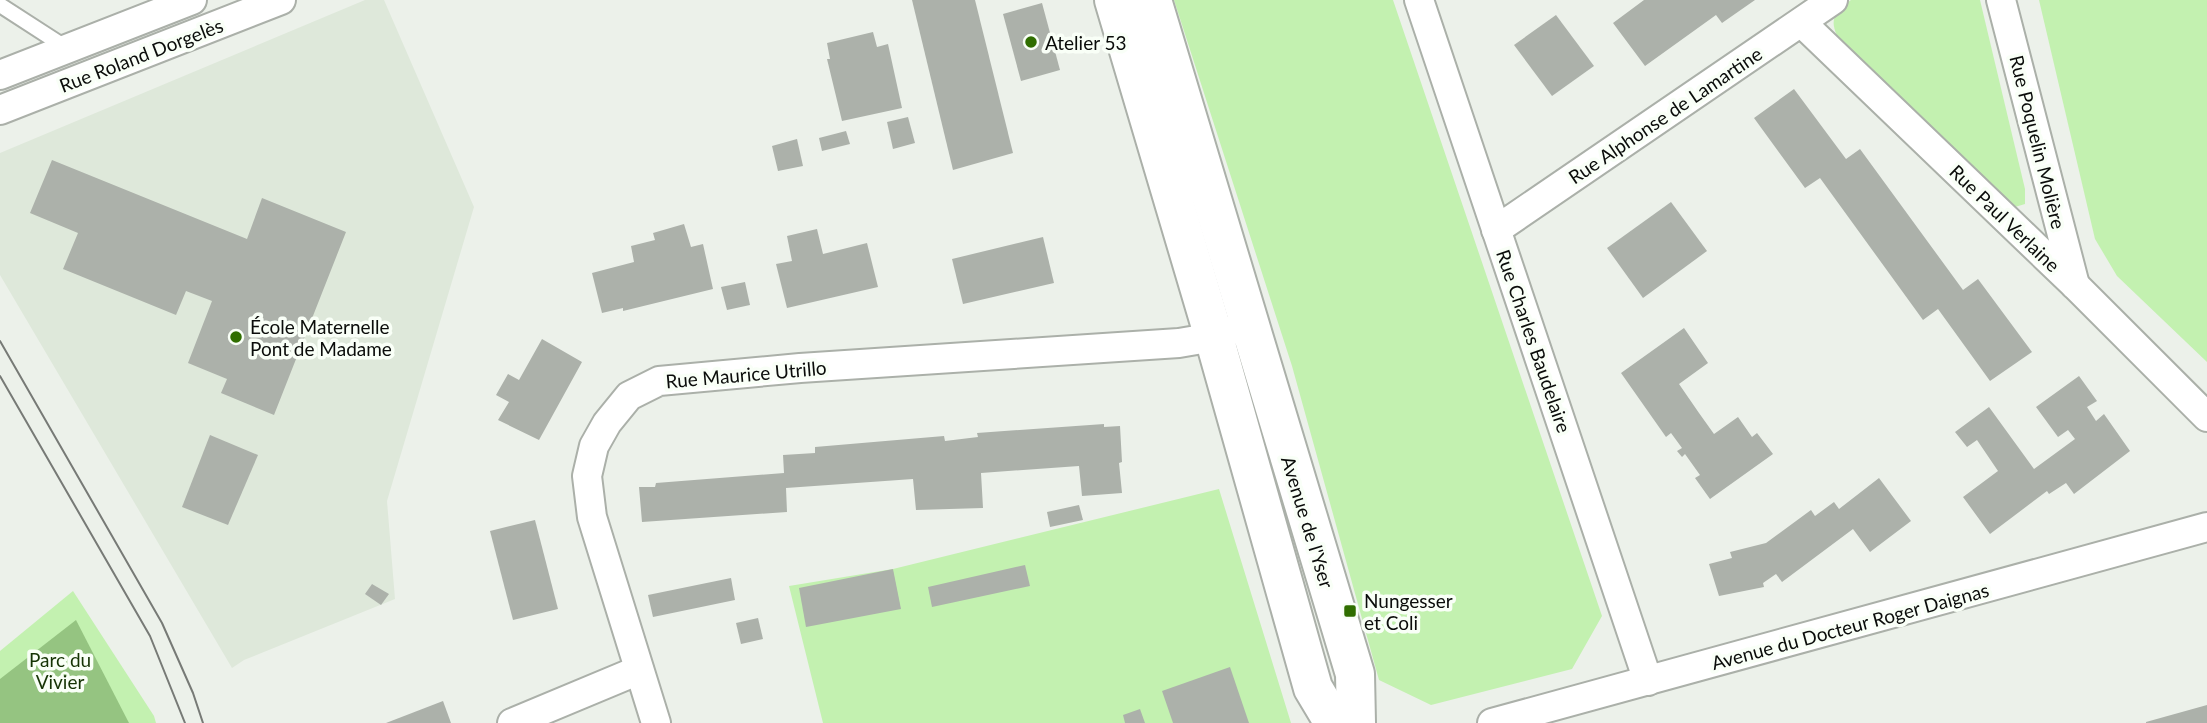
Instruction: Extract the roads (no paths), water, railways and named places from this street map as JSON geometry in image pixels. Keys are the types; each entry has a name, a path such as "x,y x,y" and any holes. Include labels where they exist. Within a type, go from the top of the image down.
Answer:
{"main road":[{"name":"Avenue de l'Yser","path":"1114,0 1313,688 1334,723"},
{"name":"Avenue de l'Yser","path":"1152,0 1355,674 1356,723"}],"street":[{"name":"Rue Roland Dorgelès","path":"0,75 192,0"},
{"name":"Rue Roland Dorgelès","path":"0,110 281,0"},
{"name":"Rue Charles Baudelaire","path":"1419,0 1648,681"},
{"name":"Rue Alphonse de Lamartine","path":"1496,230 1833,0"},
{"name":"Rue Poquelin Molière","path":"2001,0 2074,285"},
{"name":"Rue Paul Verlaine","path":"1802,23 2207,416"},
{"path":"1213,337 1249,323"},
{"name":"Rue Maurice Utrillo","path":"656,723 592,516 587,477 594,446 629,396 659,381 813,367 1179,343 1213,337"},
{"name":"Avenue du Docteur Roger Daignas","path":"1492,723 2207,527"},
{"path":"512,723 639,670"}],"lane":[{"path":"0,5 68,48"}],"tram line":[{"path":"0,341 162,623 193,693 203,723"},
{"path":"0,376 150,636 185,723"}],"place":[{"name":"Atelier 53","path":"1031,42"},
{"name":"École Maternelle Pont de Madame","path":"236,337"},
{"name":"Nungesser et Coli","path":"1350,611"}],"park label":[{"name":"Parc du Vivier","path":"60,670"}]}
